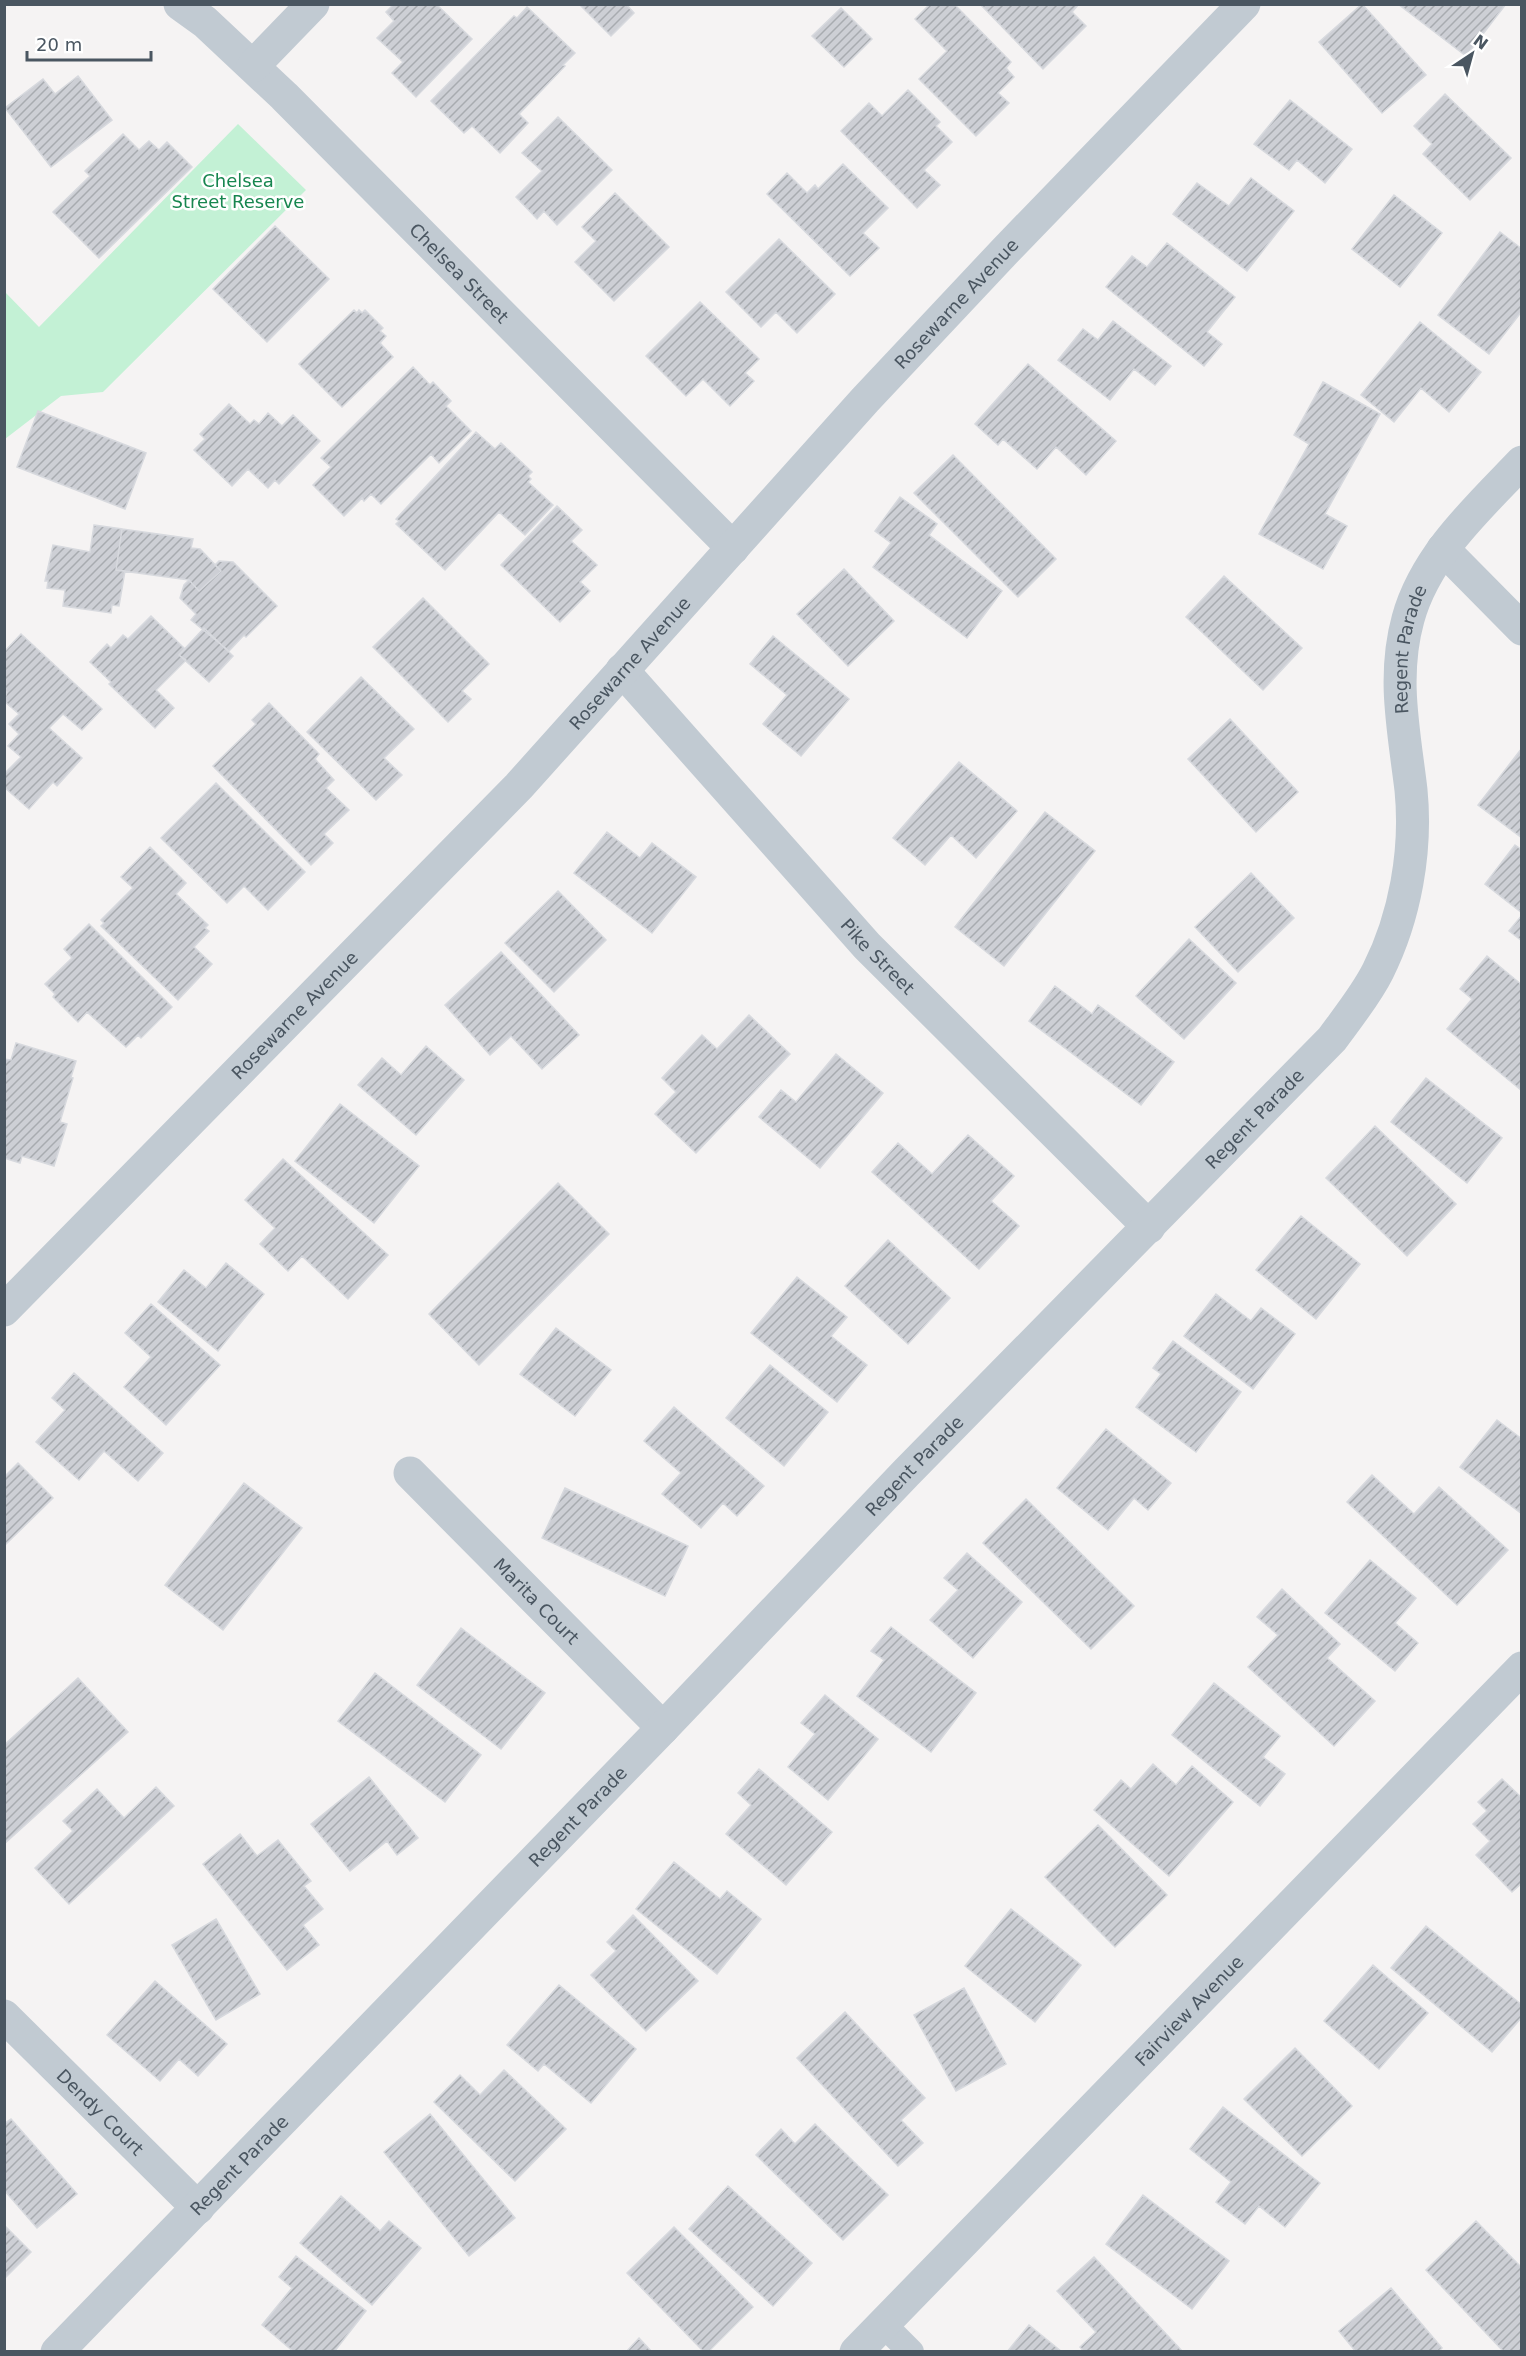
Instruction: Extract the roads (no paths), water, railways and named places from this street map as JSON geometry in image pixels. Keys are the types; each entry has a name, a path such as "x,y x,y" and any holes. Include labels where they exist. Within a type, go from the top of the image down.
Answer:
{"street":[{"name":"Chelsea Street","path":"180,4 205,22 253,66 733,548"},
{"path":"253,66 313,4"},
{"name":"Rosewarne Avenue","path":"7,1305 519,786 865,400 1006,250 1244,4"},
{"name":"Regent Parade","path":"57,2352 663,1728 906,1473 1332,1039 1378,972 1393,935 1405,892 1411,849 1411,794 1399,687 1401,652 1408,617 1422,583 1443,549 1521,462"},
{"path":"1443,549 1521,629"},
{"name":"Pike Street","path":"622,670 867,946 1149,1227"},
{"name":"Marita Court","path":"410,1473 663,1728"},
{"name":"Fairview Avenue","path":"856,2352 1521,1668"},
{"name":"Dendy Court","path":"4,2016 198,2208"}],"lane":[{"path":"883,2324 910,2352"}],"park label":[{"name":"Chelsea Street Reserve","path":"238,190"}]}
